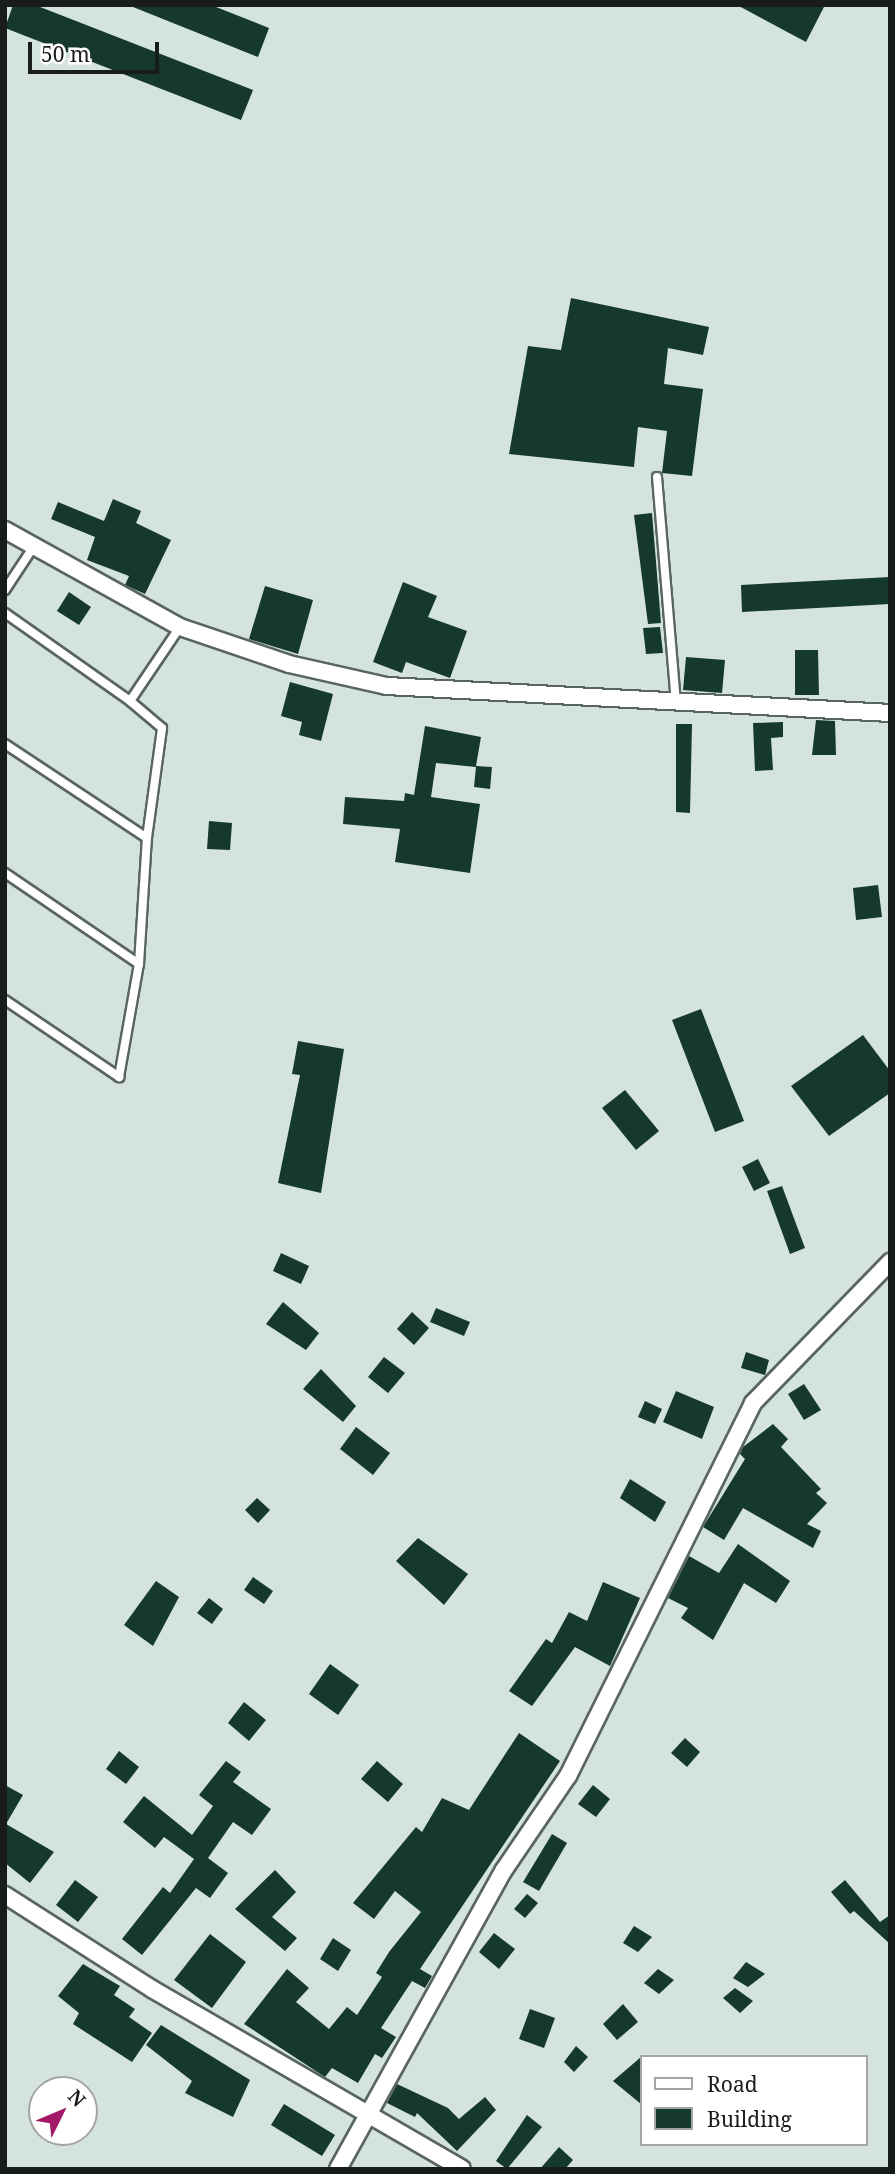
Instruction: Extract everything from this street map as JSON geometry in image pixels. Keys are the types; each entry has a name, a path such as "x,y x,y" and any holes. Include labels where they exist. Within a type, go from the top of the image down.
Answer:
{"street":[{"path":"5,530 32,548 180,628 289,664 387,686 676,704 890,713"},
{"path":"338,2169 366,2113 504,1870 568,1776 753,1403 890,1262"},
{"path":"5,1895 152,1989 462,2169"}],"lane":[{"path":"657,477 676,704"},
{"path":"5,590 32,548"},
{"path":"5,613 130,701 162,728 147,838 139,964 119,1077 5,1000"},
{"path":"130,701 180,628"},
{"path":"5,744 147,838"},
{"path":"5,873 139,964"}],"building":[{"path":"13,5 35,5 253,90 241,120 5,28"},
{"path":"128,5 211,5 269,28 258,57"},
{"path":"737,5 825,5 806,42"},
{"path":"571,298 709,327 703,355 668,348 664,384 703,389 692,476 662,473 667,431 638,427 634,467 509,454 528,346 561,350"},
{"path":"113,499 141,511 136,523 171,540 145,594 125,585 129,576 87,560 95,537 51,519 58,502 104,521"},
{"path":"652,513 661,623 648,624 634,515"},
{"path":"890,577 890,604 742,612 741,585"},
{"path":"403,582 437,596 428,617 467,631 450,678 406,662 402,673 373,662"},
{"path":"265,586 313,600 298,654 249,639"},
{"path":"69,592 91,607 79,625 57,611"},
{"path":"660,627 663,653 646,654 643,628"},
{"path":"795,650 818,650 819,695 795,695"},
{"path":"686,657 725,660 722,693 683,690"},
{"path":"290,682 333,694 321,741 299,735 302,722 281,716"},
{"path":"816,720 835,721 836,755 812,755"},
{"path":"783,722 783,737 771,738 773,770 755,771 753,723"},
{"path":"676,724 692,724 690,813 676,812"},
{"path":"425,726 481,737 476,766 492,767 490,789 474,787 476,767 436,763 431,797 480,804 470,873 395,862 400,829 343,824 345,797 404,801 405,793 414,795"},
{"path":"209,821 232,823 230,850 207,849"},
{"path":"878,885 882,917 856,920 853,888"},
{"path":"701,1009 744,1121 715,1132 672,1020"},
{"path":"863,1035 890,1071 890,1093 829,1136 791,1086"},
{"path":"298,1041 344,1049 321,1193 278,1183 300,1075 292,1074"},
{"path":"625,1090 659,1131 636,1150 602,1108"},
{"path":"758,1159 770,1183 754,1191 742,1167"},
{"path":"782,1186 805,1248 790,1254 767,1191"},
{"path":"281,1253 309,1266 301,1284 273,1271"},
{"path":"283,1302 319,1333 306,1350 266,1324"},
{"path":"436,1308 470,1322 464,1336 430,1322"},
{"path":"412,1312 429,1328 414,1345 397,1329"},
{"path":"746,1352 769,1360 765,1375 741,1368"},
{"path":"384,1357 405,1373 388,1393 368,1377"},
{"path":"321,1369 356,1406 343,1422 303,1389"},
{"path":"804,1384 821,1410 804,1420 788,1394"},
{"path":"676,1391 714,1407 702,1439 663,1422"},
{"path":"645,1401 662,1409 655,1424 638,1417"},
{"path":"773,1424 788,1439 781,1447 821,1489 816,1493 827,1503 807,1524 821,1531 813,1548 743,1508 724,1540 703,1527 745,1459 740,1454 743,1447"},
{"path":"356,1427 390,1453 373,1475 340,1449"},
{"path":"630,1479 666,1502 655,1522 620,1498"},
{"path":"257,1498 270,1510 258,1523 245,1510"},
{"path":"418,1538 468,1574 444,1605 396,1561"},
{"path":"738,1544 790,1581 776,1603 744,1583 713,1640 681,1618 688,1608 668,1598 689,1556 719,1573"},
{"path":"253,1577 273,1591 264,1604 244,1590"},
{"path":"156,1581 179,1597 153,1646 124,1625"},
{"path":"603,1582 640,1598 610,1666 575,1647 532,1706 509,1691 546,1639 552,1643 569,1612 587,1621"},
{"path":"209,1598 223,1609 212,1624 197,1613"},
{"path":"330,1664 359,1685 338,1715 309,1694"},
{"path":"244,1702 266,1720 249,1741 228,1723"},
{"path":"519,1733 560,1761 420,1969 432,1976 425,1988 412,1981 381,2028 396,2037 382,2058 375,2054 358,2083 332,2068 325,2077 244,2024 287,1969 309,1988 296,2002 329,2029 347,2007 357,2015 382,1977 376,1973 389,1952 421,1912 395,1891 374,1919 353,1903 416,1827 422,1832 442,1798 469,1810"},
{"path":"685,1738 700,1752 687,1767 671,1753"},
{"path":"119,1751 139,1767 126,1784 106,1769"},
{"path":"226,1761 241,1772 233,1782 271,1809 252,1835 233,1822 208,1858 228,1873 210,1898 196,1888 142,1955 122,1939 163,1887 170,1893 194,1859 164,1837 155,1848 123,1822 144,1796 192,1835 213,1806 199,1795"},
{"path":"377,1761 403,1784 388,1802 361,1779"},
{"path":"5,1785 23,1795 6,1824 54,1852 30,1883 5,1863"},
{"path":"593,1785 610,1799 596,1817 578,1804"},
{"path":"552,1834 567,1843 539,1891 523,1882"},
{"path":"275,1870 296,1892 272,1917 297,1938 285,1951 235,1909"},
{"path":"75,1880 98,1897 78,1922 56,1905"},
{"path":"845,1880 880,1922 890,1915 890,1944 854,1911 850,1914 831,1892"},
{"path":"527,1894 538,1903 525,1918 514,1909"},
{"path":"634,1926 652,1937 638,1952 623,1943"},
{"path":"494,1933 515,1949 499,1969 479,1952"},
{"path":"210,1934 246,1962 212,2008 174,1980"},
{"path":"333,1938 351,1950 338,1971 320,1959"},
{"path":"746,1962 765,1974 748,1987 733,1978"},
{"path":"83,1964 120,1986 114,1995 135,2009 129,2017 152,2033 132,2062 73,2024 79,2013 58,1996"},
{"path":"658,1969 674,1980 659,1994 644,1983"},
{"path":"735,1988 753,2001 740,2013 723,1998"},
{"path":"623,2004 638,2022 617,2040 603,2024"},
{"path":"530,2009 555,2018 544,2048 519,2039"},
{"path":"161,2025 250,2080 233,2117 185,2093 192,2081 146,2045"},
{"path":"576,2046 588,2057 574,2072 564,2062"},
{"path":"640,2058 640,2103 613,2081"},
{"path":"397,2084 448,2108 459,2119 485,2097 496,2110 457,2151 417,2113 415,2117 387,2103"},
{"path":"284,2104 335,2135 322,2156 271,2125"},
{"path":"527,2115 542,2127 507,2169 496,2161"},
{"path":"559,2147 573,2160 565,2169 540,2169"}]}
